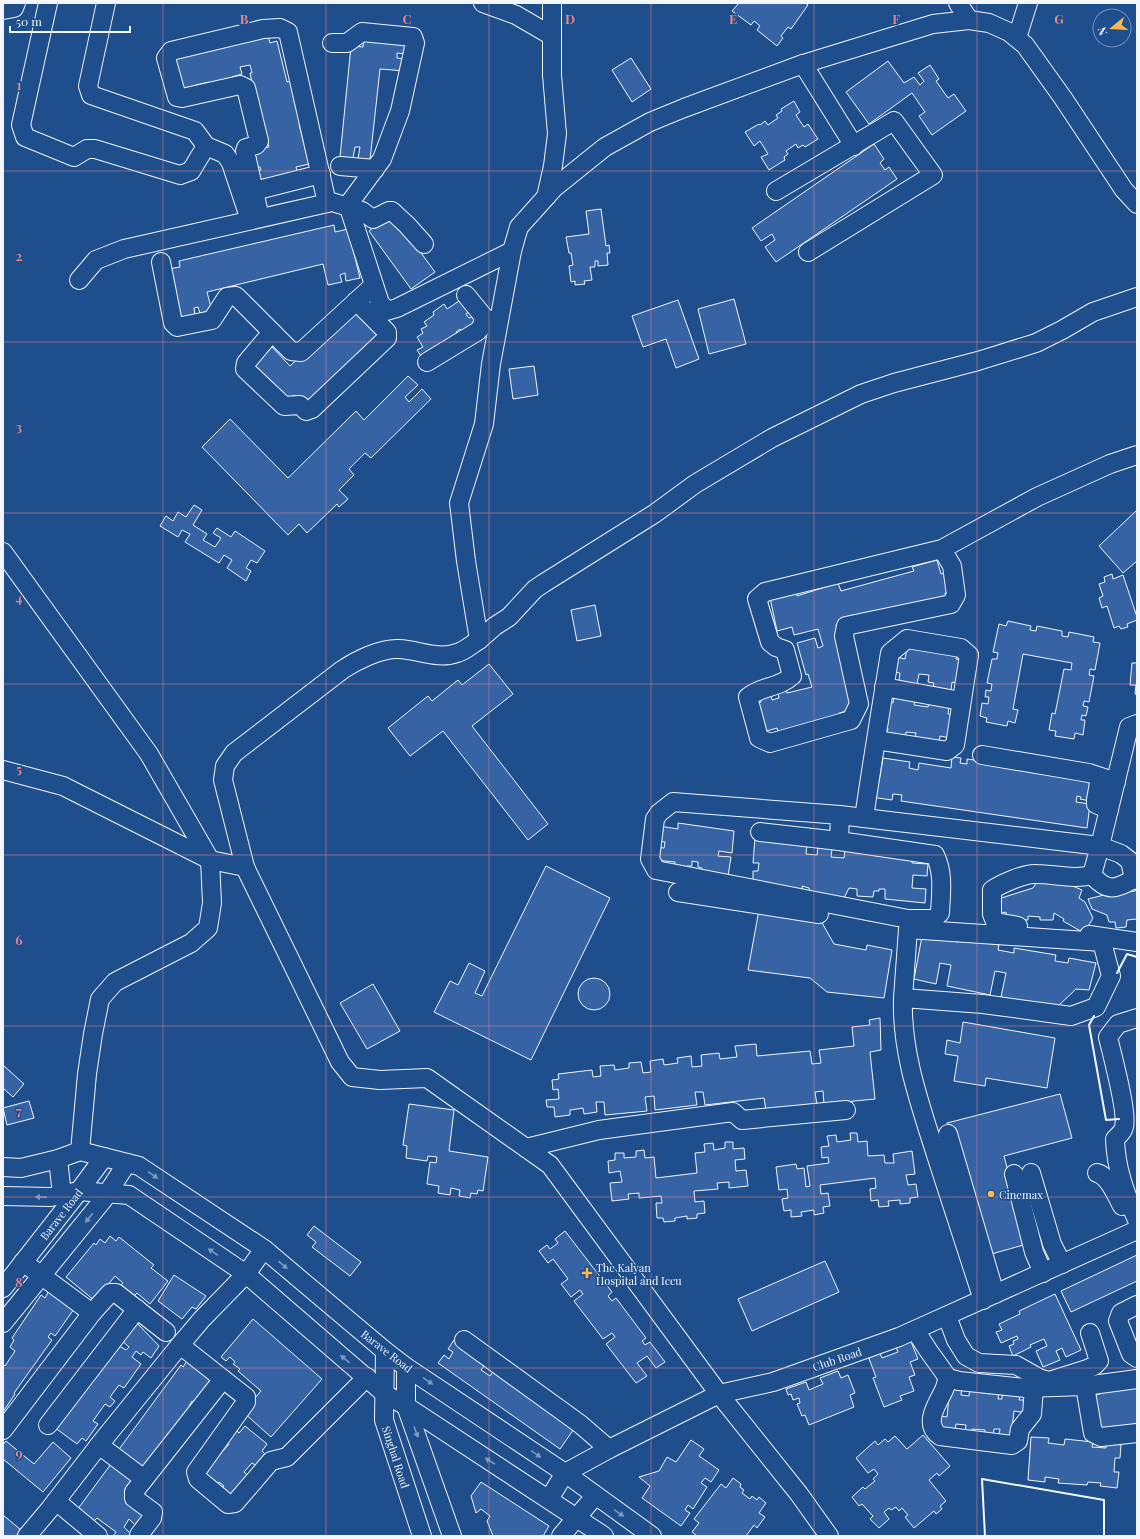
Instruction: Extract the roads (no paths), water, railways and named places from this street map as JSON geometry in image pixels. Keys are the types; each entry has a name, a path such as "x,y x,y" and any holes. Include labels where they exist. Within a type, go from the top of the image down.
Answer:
{"street":[{"path":"3,10 14,8 16,3"},
{"path":"48,3 21,125 25,137 74,157 87,150 95,149 180,175 191,171 206,146"},
{"path":"106,3 88,86 92,95 195,132 206,146 225,154 231,163 256,219"},
{"path":"484,3 516,15 552,36"},
{"path":"546,198 553,166 557,134 552,75 552,3"},
{"path":"958,3 969,20"},
{"path":"1017,38 1028,3"},
{"path":"479,640 465,554 459,503 484,424 491,364 491,321 519,227 554,188 606,147 650,122 804,64 933,24 969,20 989,23 1009,32 1025,45 1063,98 1124,190 1137,204"},
{"path":"256,219 254,191 245,151 246,148 256,145 259,141 246,88 240,85 182,98 177,96 166,58 172,52 262,29 280,28 288,32 327,203"},
{"path":"332,43 347,43 362,32 413,37 415,43 400,111 382,159 348,205"},
{"path":"804,64 854,146"},
{"path":"776,191 894,121 934,175 808,252"},
{"path":"340,166 375,169"},
{"path":"254,191 321,174"},
{"path":"79,280 96,260 124,249 332,202 348,205 362,210 370,224 388,211 392,211 424,244"},
{"path":"348,205 380,304 387,311 397,308 512,251"},
{"path":"161,262 173,323 177,326 212,320 227,297 236,296 291,351 301,352 374,285"},
{"path":"466,295 491,321"},
{"path":"829,1536 799,1494 719,1394 550,1165 427,1078 380,1080 352,1077 340,1062 245,867 223,780 225,766 234,753 342,670 360,659 398,648 437,656 458,653 479,640 495,626 509,617 535,589 654,514 695,484 772,438 861,394 894,383 1036,343 1093,312 1137,297"},
{"path":"272,332 246,363 245,369 284,406 300,405 306,411 312,410 387,338 387,332 356,301"},
{"path":"427,362 478,331 482,326 491,321"},
{"path":"942,549 952,566 956,595 951,604 846,626 844,636 859,704 851,720 770,743 759,738 748,697 754,692 785,682 792,676 785,650 776,647 770,642 757,599 765,592 942,549 1037,497 1110,464 1137,455"},
{"path":"3,552 150,754 210,860 212,902 208,928 191,943 115,982 100,999 92,1034 80,1151"},
{"path":"864,818 884,687 890,653 907,639 961,648 969,656 955,745 947,751 876,740"},
{"path":"884,687 961,701"},
{"path":"1092,875 1109,810 1108,779 1129,727 1137,724"},
{"path":"982,755 1089,772 1108,779"},
{"path":"3,770 63,786 210,860 245,867"},
{"path":"760,832 839,841 935,855 940,870 942,888 940,913 934,919 908,919 656,870 650,859 655,819 658,813 673,802 840,815 1100,846 1121,854 1130,861 1135,880 1117,888 1110,888 1100,884 1092,875"},
{"path":"839,841 840,815"},
{"path":"911,852 915,824"},
{"path":"1092,875 1080,878 1034,873 1001,884 992,890 992,914 995,922 1075,935 1090,935 1137,942"},
{"path":"678,892 908,929 1102,942 1111,976 1096,1008 1071,1016 983,1004 903,998"},
{"path":"908,929 903,998 907,1052 910,1066 922,1108 989,1297"},
{"path":"1136,1227 1115,1158 1115,1139 1130,1129 1124,1126 1123,1107 1108,1037 1118,1024 1137,1018"},
{"path":"526,1148 599,1130 733,1112 742,1120 846,1110"},
{"path":"948,1134 989,1297"},
{"path":"3,1167 21,1168 58,1160 80,1151 104,1157"},
{"name":"Barave Road","path":"3,1288 71,1193 104,1157 139,1166 264,1249 406,1367 565,1474 652,1536"},
{"path":"58,1160 71,1193"},
{"path":"3,1323 108,1194 127,1163"},
{"path":"1097,1173 1101,1174 1108,1181 1136,1227"},
{"path":"1043,1273 1034,1252 1023,1174 1052,1244 1062,1264"},
{"path":"3,1196 51,1197 71,1193 129,1195 246,1274 385,1394 406,1406 604,1536"},
{"name":"Club Road","path":"549,1499 565,1474 609,1449 719,1394 773,1382 899,1337 1043,1273 1136,1227"},
{"path":"27,1536 53,1506 99,1445 180,1344 246,1274 264,1249"},
{"path":"23,1262 92,1313"},
{"path":"3,1430 92,1313 110,1293 116,1293 166,1332"},
{"path":"1137,1305 1121,1313 1118,1321 1131,1354 1137,1358"},
{"path":"48,1425 137,1309"},
{"path":"947,1316 956,1340 966,1356 979,1363 1016,1365 1039,1378 1049,1381 1094,1366 1098,1361 1090,1333"},
{"path":"915,1330 948,1378 959,1381 1034,1388 1085,1386 1137,1379"},
{"path":"464,1340 580,1424 609,1449"},
{"path":"180,1344 246,1397 246,1402 196,1472 198,1478 228,1504 235,1503 272,1461 287,1457 367,1378"},
{"name":"Singhal Road","path":"385,1351 384,1420 422,1536"},
{"path":"406,1367 406,1406 452,1536"},
{"path":"948,1378 933,1410 932,1425 936,1433 940,1436 1012,1445 1018,1442 1020,1429 1032,1414 1034,1388"},
{"path":"140,1536 152,1518 153,1512 134,1498 134,1492 223,1379"},
{"path":"1085,1386 1093,1433 1101,1437 1137,1433"},
{"path":"99,1445 144,1480"},
{"path":"561,1536 595,1496"},
{"path":"53,1506 77,1535"},
{"path":"53,1506 98,1536"}],"place":[{"name":"Cinemax","path":"991,1194"},
{"name":"The Kalyan Hospital and Iccu","path":"587,1273"}]}
